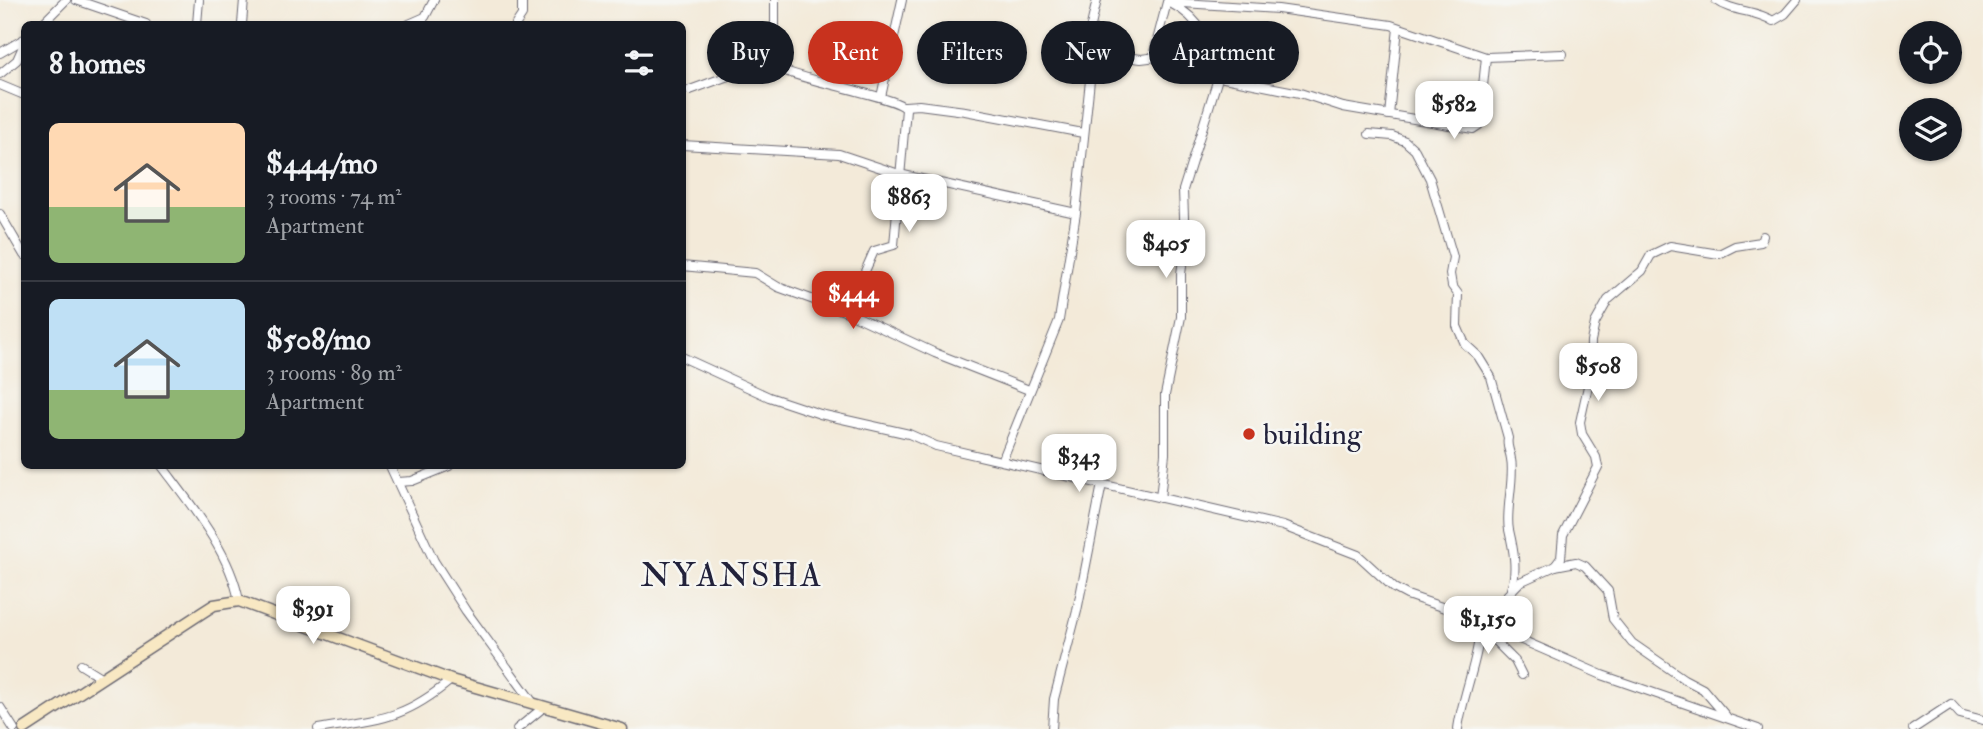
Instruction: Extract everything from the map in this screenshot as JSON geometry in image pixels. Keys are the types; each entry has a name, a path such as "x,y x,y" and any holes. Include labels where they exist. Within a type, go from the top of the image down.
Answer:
{"street":[{"path":"45,21 66,0"},
{"path":"76,0 137,21"},
{"path":"197,21 199,0"},
{"path":"242,21 244,0"},
{"path":"421,21 434,0"},
{"path":"518,21 522,15 522,0"},
{"path":"775,0 775,21"},
{"path":"881,97 902,0"},
{"path":"1092,21 1097,0"},
{"path":"1716,0 1730,10 1760,12 1773,21 1785,14 1797,0"},
{"path":"1165,1 1278,9 1398,28 1486,57 1563,54"},
{"path":"1161,21 1165,1"},
{"path":"1165,1 1193,21"},
{"path":"1389,114 1398,28"},
{"path":"0,53 21,40"},
{"path":"0,74 17,60 21,51"},
{"path":"1263,84 1343,107 1476,129 1486,57"},
{"path":"794,73 905,106 919,105 965,111 1083,133"},
{"path":"690,90 707,84"},
{"path":"1002,461 1059,320 1076,214 1089,84"},
{"path":"1160,498 1165,454 1165,395 1181,317 1181,274 1185,244 1183,190 1215,84"},
{"path":"0,85 21,94"},
{"path":"847,312 874,251 894,245 905,106"},
{"path":"1369,134 1397,137 1411,146 1439,204 1453,257 1450,274 1452,286 1458,294 1457,326 1465,344 1478,356 1491,377 1508,438 1507,447 1511,459 1509,529 1513,555 1511,589"},
{"path":"686,145 839,154 899,174 1076,214"},
{"path":"0,214 21,250"},
{"path":"1555,566 1560,558 1563,535 1598,467 1596,457 1582,434 1580,422 1590,377 1591,341 1595,323 1608,300 1642,271 1651,256 1670,246 1718,254 1735,246 1751,246 1761,242 1763,236"},
{"path":"686,267 755,273 778,288 847,312 934,353 1029,390"},
{"path":"686,359 769,397 820,414 909,434 936,446 1283,526 1358,555 1394,588 1602,675 1758,729"},
{"path":"164,469 187,500 235,578 239,600"},
{"path":"392,469 435,561 466,611 539,706"},
{"path":"398,482 412,481 442,469"},
{"path":"1052,729 1054,699 1077,611 1102,484"},
{"path":"1479,624 1511,589 1555,566 1576,562 1585,566 1608,591 1613,619 1632,643 1703,689 1728,719"},
{"path":"24,729 214,605 239,600 451,680 622,729"},
{"path":"1479,624 1515,661 1522,675"},
{"path":"1458,729 1464,691 1481,635 1479,624"},
{"path":"81,665 102,678"},
{"path":"318,729 378,720 414,709 451,680"},
{"path":"1913,729 1951,704 1960,714 1983,720"},
{"path":"517,729 539,706"},
{"path":"0,707 15,729"}],"place":[{"name":"building","path":"1249,434"}],"district":[{"name":"NYANSHA","path":"732,574"}]}
